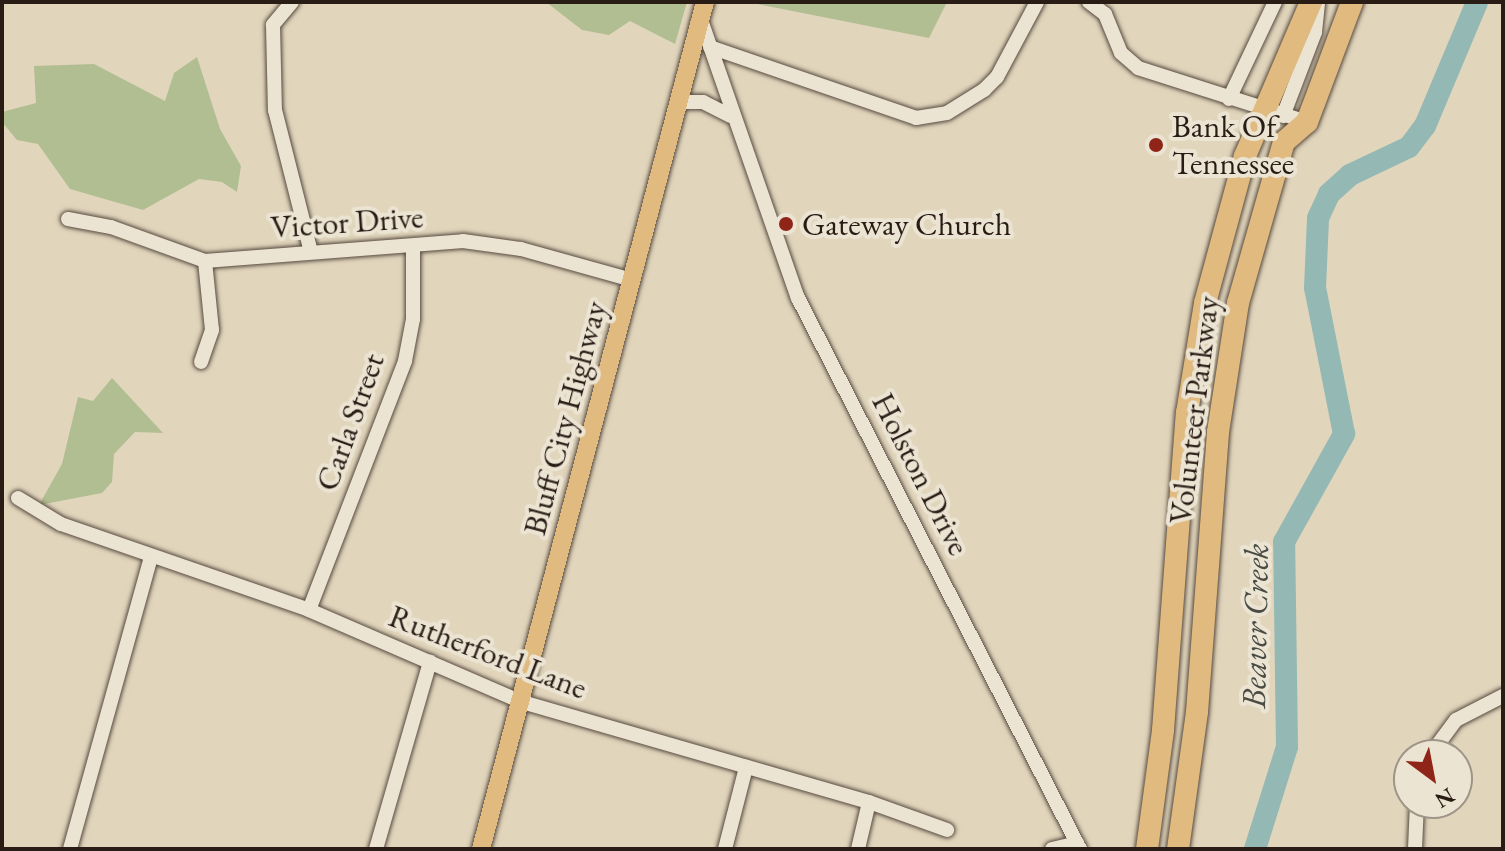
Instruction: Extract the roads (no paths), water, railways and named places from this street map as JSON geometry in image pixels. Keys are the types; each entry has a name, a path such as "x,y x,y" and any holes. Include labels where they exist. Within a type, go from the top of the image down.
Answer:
{"highway":[{"name":"Volunteer Parkway","path":"1146,848 1163,730 1195,359 1215,258 1273,113 1311,2"},
{"name":"Volunteer Parkway","path":"1178,849 1197,712 1229,352 1271,174 1284,142 1307,122 1352,2"}],"main road":[{"name":"Bluff City Highway","path":"481,849 703,11"}],"street":[{"path":"292,2 273,25 272,60 289,176 311,252"},
{"path":"710,47 916,118 947,113 984,90 997,77 1037,2"},
{"path":"1089,2 1105,14 1121,53 1138,68 1307,122"},
{"path":"1229,99 1275,2"},
{"path":"1273,113 1315,32 1318,2"},
{"name":"Holston Drive","path":"703,11 710,47 731,116 798,298 1079,846"},
{"path":"679,102 703,102 731,116"},
{"name":"Victor Drive","path":"68,219 111,227 205,261 413,248 463,241 521,249 632,280"},
{"name":"Carla Street","path":"309,610 405,361 413,319 413,248"},
{"path":"201,362 212,330 205,261"},
{"name":"Rutherford Lane","path":"18,498 61,524 309,610 522,702 869,802 947,830"},
{"path":"70,849 151,557"},
{"path":"376,849 430,662"},
{"path":"1442,739 1456,720 1503,696"},
{"path":"725,849 746,767"},
{"path":"858,849 869,802"},
{"path":"1415,849 1416,819"},
{"path":"1052,849 1079,846"}],"waterway":[{"name":"Beaver Creek","path":"1255,849 1287,747 1284,542 1344,434 1315,288 1318,218 1329,194 1350,175 1409,147 1425,126 1477,2"}],"place":[{"name":"Bank Of Tennessee","path":"1156,145"},
{"name":"Gateway Church","path":"786,224"}]}
